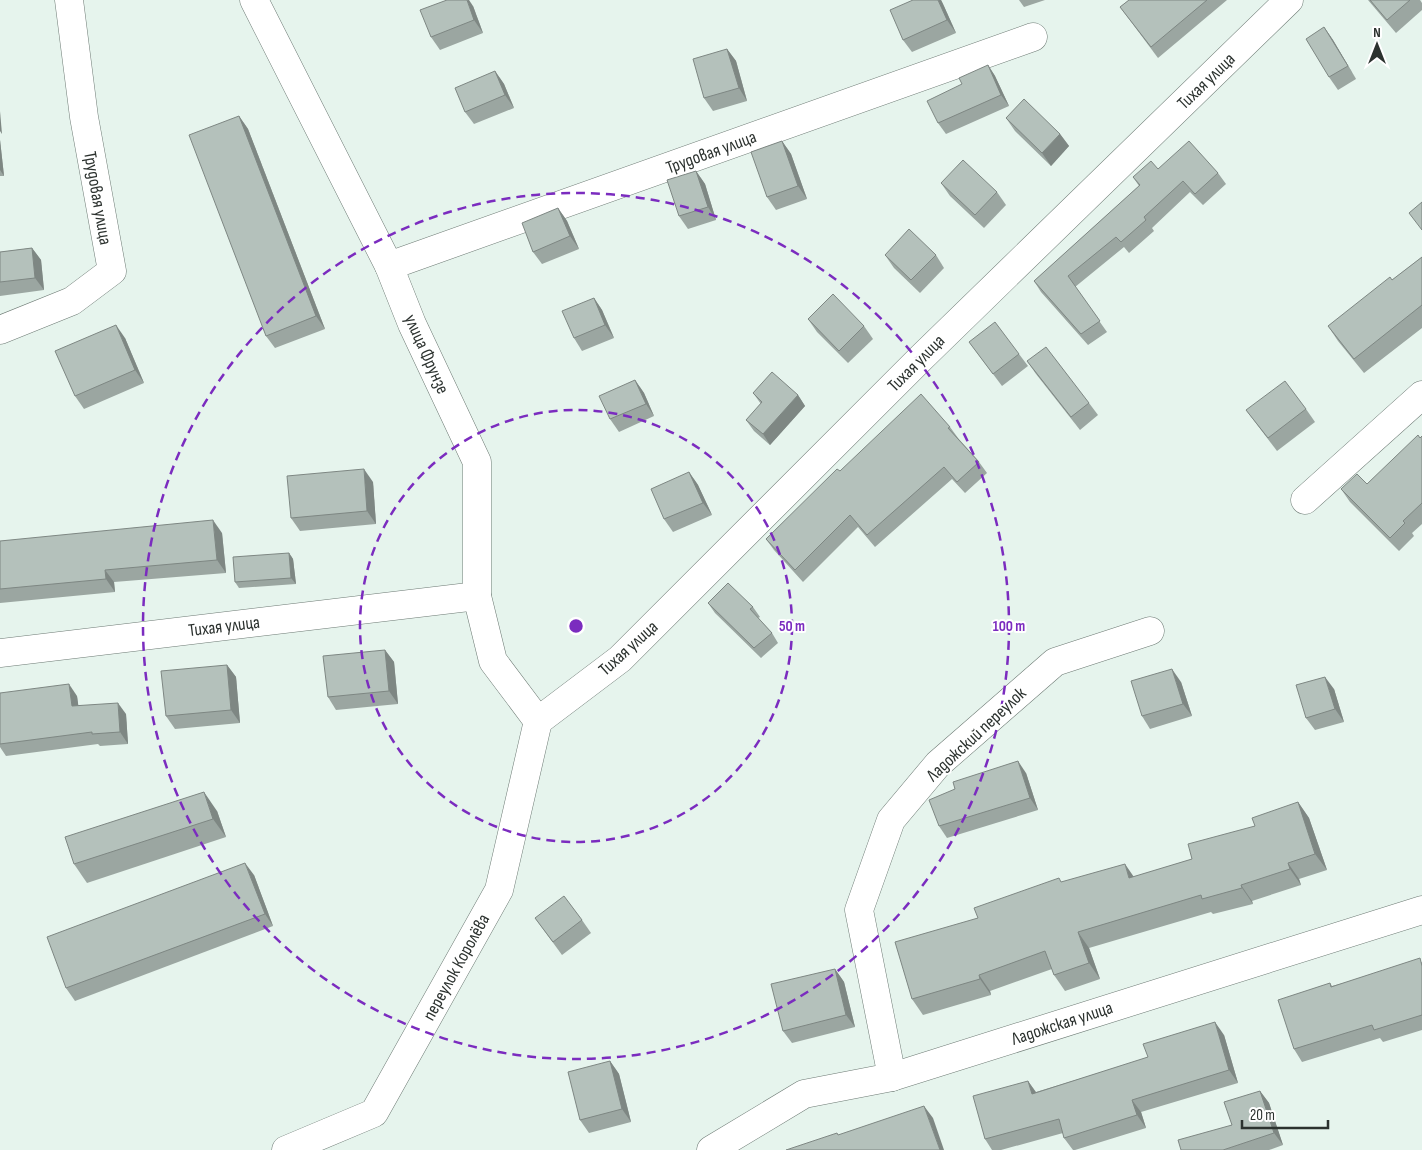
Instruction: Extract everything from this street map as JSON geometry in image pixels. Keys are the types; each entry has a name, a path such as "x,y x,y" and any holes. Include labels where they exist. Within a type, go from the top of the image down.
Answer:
{"street":[{"name":"Трудовая улица","path":"0,330 72,301 112,270 84,117 69,0"},
{"name":"улица Фрунзе","path":"254,0 389,266 412,324 477,462 477,596 492,661 538,721"},
{"name":"Тихая улица","path":"538,721 620,659 921,358 1289,0"},
{"name":"Трудовая улица","path":"389,266 1033,37"},
{"path":"1305,500 1422,395"},
{"name":"Тихая улица","path":"0,653 477,596"},
{"name":"Ладожский переулок","path":"892,1077 859,910 892,820 938,764 1055,662 1150,631"},
{"name":"переулок Королёва","path":"286,1150 374,1113 499,890 538,721"},
{"name":"Ладожская улица","path":"711,1150 804,1094 892,1077 1422,910"}],"building":[{"path":"447,0 467,0 474,20 431,37 420,10"},
{"path":"913,0 938,0 947,20 903,40 890,10"},
{"path":"1129,0 1207,0 1151,47 1120,7"},
{"path":"1370,0 1410,0 1387,20"},
{"path":"1324,27 1348,66 1329,77 1306,39"},
{"path":"727,49 739,88 704,98 693,59"},
{"path":"988,65 1001,95 938,123 927,101 962,84 959,78"},
{"path":"495,71 505,95 465,112 455,88"},
{"path":"1024,99 1060,134 1042,153 1006,118"},
{"path":"239,116 316,316 266,336 189,135"},
{"path":"782,141 798,186 767,197 751,152"},
{"path":"1189,141 1218,173 1195,194 1183,181 1144,217 1146,220 1121,242 1116,237 1068,276 1100,321 1081,334 1034,281 1140,185 1133,177 1151,161 1158,169"},
{"path":"963,160 997,192 975,215 941,183"},
{"path":"696,171 708,207 679,216 667,180"},
{"path":"1422,202 1422,230 1409,213"},
{"path":"558,208 570,236 533,252 522,223"},
{"path":"909,229 936,255 911,280 885,255"},
{"path":"32,248 35,278 0,282 0,252"},
{"path":"1422,257 1422,305 1354,359 1328,326 1390,277 1392,280"},
{"path":"833,294 864,326 839,351 808,319"},
{"path":"594,298 605,325 574,338 562,311"},
{"path":"995,322 1019,354 993,374 969,342"},
{"path":"116,325 135,370 75,396 55,351"},
{"path":"1046,347 1089,403 1071,417 1027,361"},
{"path":"772,372 798,395 763,434 746,420 762,402 753,393"},
{"path":"635,380 646,404 610,419 599,396"},
{"path":"1285,381 1306,409 1268,438 1246,410"},
{"path":"921,394 950,427 948,428 979,462 957,482 944,467 867,535 850,515 795,570 766,539 837,469 840,471"},
{"path":"1418,435 1420,438 1422,436 1422,503 1403,521 1405,523 1390,538 1341,489 1357,474 1367,484"},
{"path":"364,469 367,511 291,518 287,476"},
{"path":"689,472 703,503 664,519 651,489"},
{"path":"213,520 217,560 105,570 106,579 0,589 0,541"},
{"path":"289,553 291,578 235,582 233,557"},
{"path":"728,583 753,607 750,609 772,633 754,648 708,603"},
{"path":"385,650 389,691 328,697 323,656"},
{"path":"227,665 231,710 166,716 161,671"},
{"path":"1172,669 1183,704 1142,716 1131,681"},
{"path":"1325,677 1335,709 1306,718 1296,685"},
{"path":"69,684 72,706 118,703 120,732 92,734 92,732 0,744 0,693"},
{"path":"1018,761 1030,798 939,826 929,800 955,789 953,782"},
{"path":"204,792 213,819 74,864 65,837"},
{"path":"1298,802 1315,854 1288,863 1290,869 1241,885 1242,888 1202,899 1201,895 1078,932 1089,963 1054,975 1045,951 979,975 980,979 912,999 895,942 978,918 974,908 1059,878 1061,882 1125,864 1129,878 1192,859 1188,844 1255,826 1252,818"},
{"path":"245,863 265,914 66,988 47,937"},
{"path":"564,896 582,920 553,942 535,918"},
{"path":"1420,958 1422,966 1422,1015 1374,1030 1372,1025 1294,1049 1278,1000 1330,983 1331,987"},
{"path":"835,969 846,1015 783,1031 771,984"},
{"path":"1215,1022 1229,1070 1132,1100 1137,1115 1064,1138 1059,1119 985,1139 973,1096 1028,1081 1032,1094 1148,1057 1143,1044"},
{"path":"610,1061 622,1109 580,1120 568,1072"},
{"path":"1260,1091 1274,1133 1223,1150 1181,1150 1178,1140 1232,1125 1224,1102"},
{"path":"924,1106 940,1150 786,1150 837,1133 838,1135"}]}
